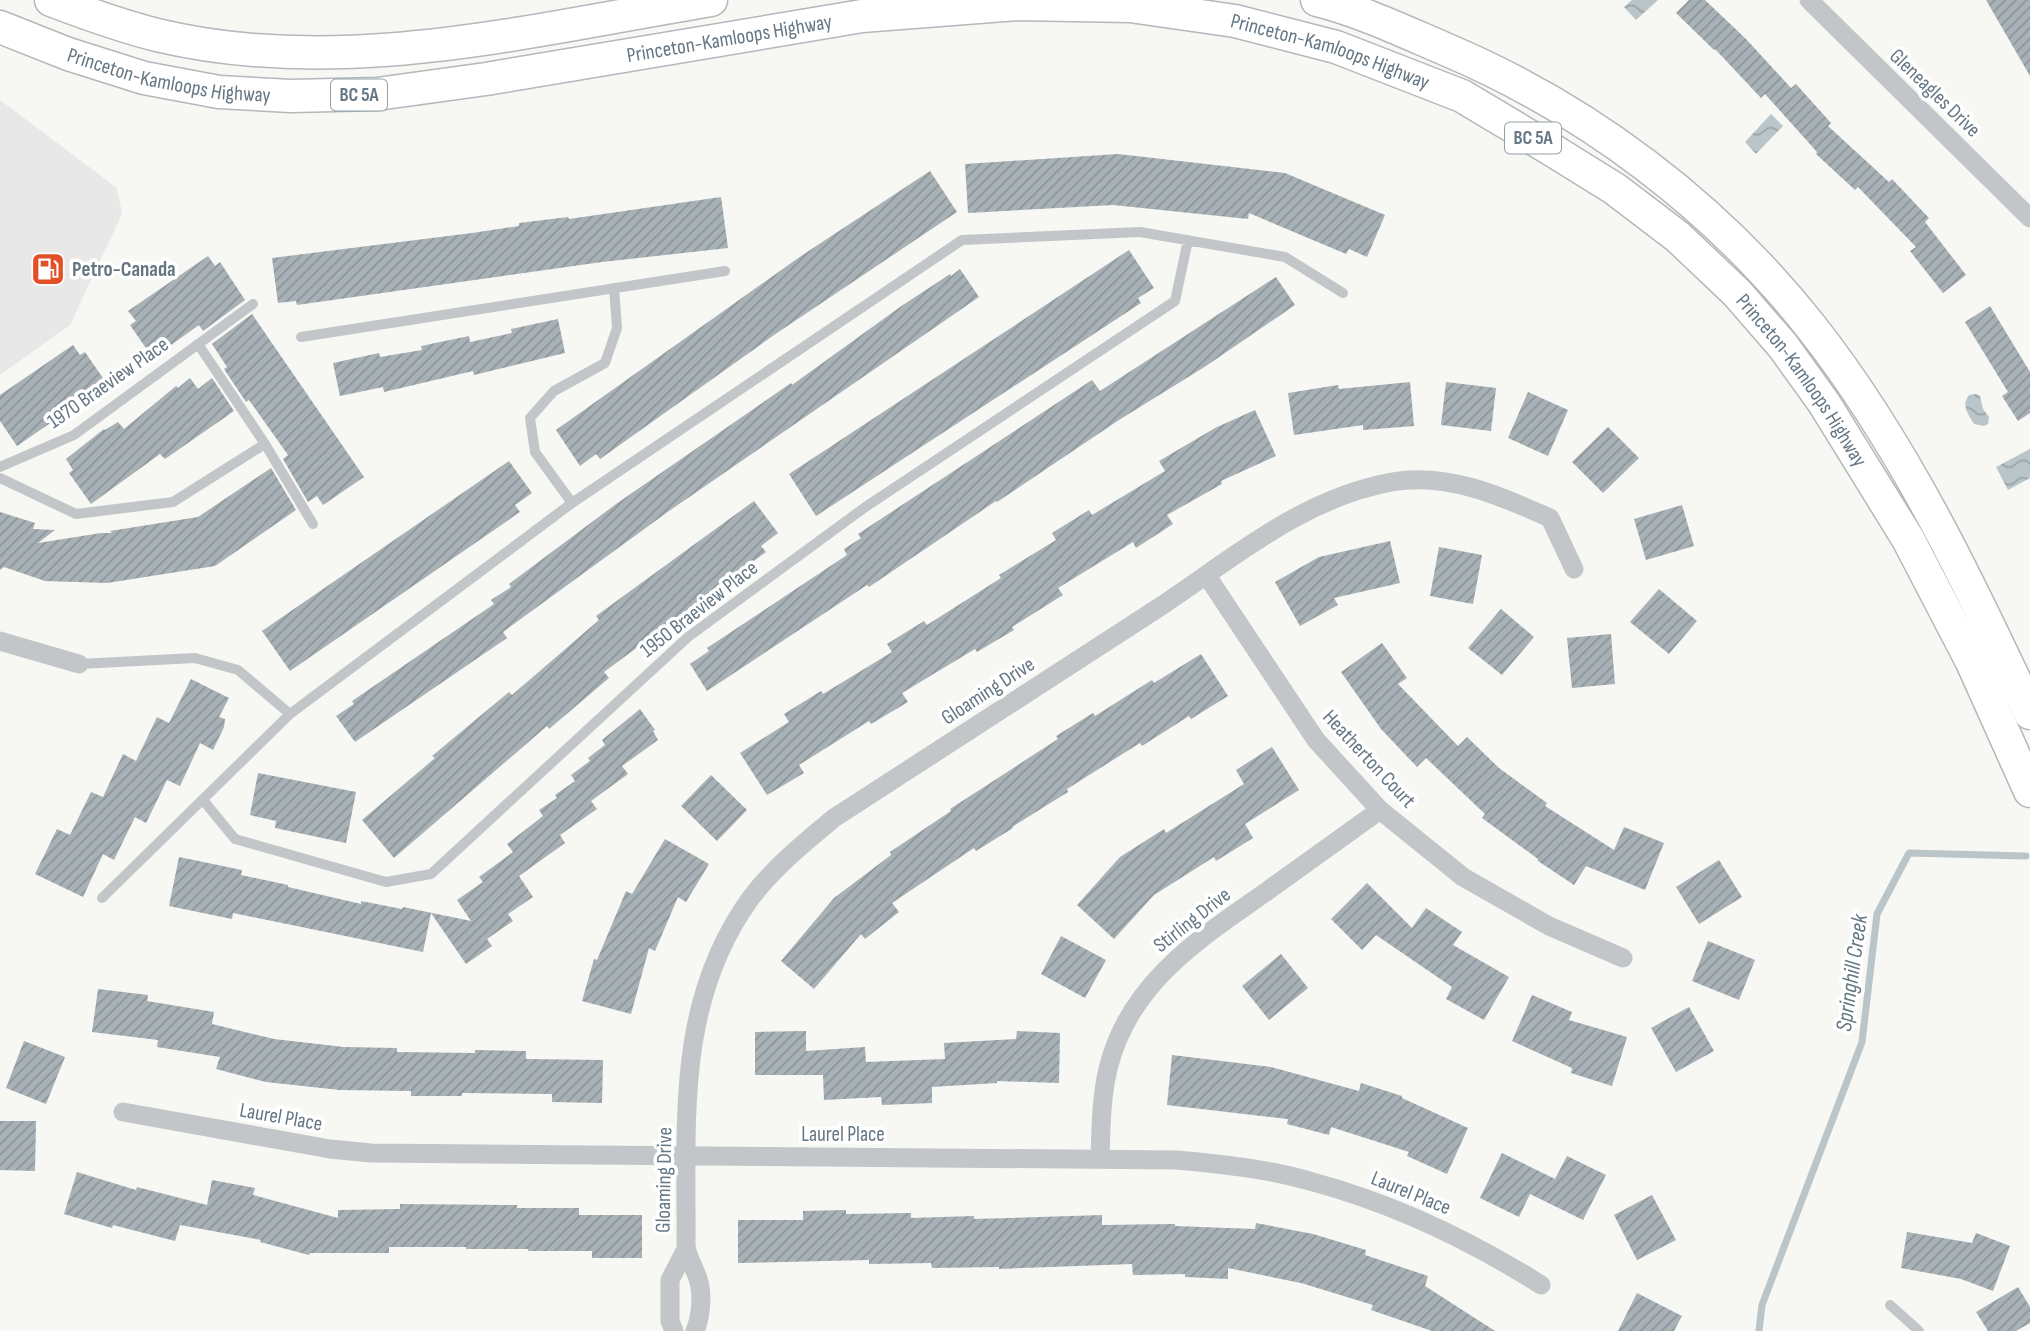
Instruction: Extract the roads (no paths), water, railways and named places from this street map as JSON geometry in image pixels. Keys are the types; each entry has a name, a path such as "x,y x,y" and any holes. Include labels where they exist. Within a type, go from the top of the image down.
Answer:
{"main road":[{"name":"Princeton-Kamloops Highway","path":"63,3 157,35 227,47 293,52 376,51 479,39 711,0"},
{"name":"Princeton-Kamloops Highway","path":"1317,0 1347,8 1488,67 1557,105 1639,160 1702,212 1762,271 1812,328 1898,454 1942,534 2030,713"},
{"name":"Princeton-Kamloops Highway","path":"0,27 68,54 144,78 219,92 291,96 377,94 486,79 862,16 1017,4 1130,6 1235,22 1336,47 1461,96 1549,148 1615,189 1678,237 1737,293 1783,346 1824,403 1908,539 1972,662 2030,791"}],"street":[{"name":"Gleneagles Drive","path":"1809,0 2030,218"},
{"name":"Gloaming Drive","path":"695,1331 700,1321 700,1282 686,1249 691,1044 702,996 722,947 750,900 787,857 834,818 1207,576 1293,517 1341,495 1394,481 1439,481 1492,492 1550,518 1574,569"},
{"name":"Heatherton Court","path":"1207,576 1316,740 1380,810 1463,877 1549,926 1623,958"},
{"path":"0,641 79,664"},
{"name":"Stirling Drive","path":"1100,1159 1101,1114 1108,1068 1126,1021 1155,978 1194,942 1380,810"},
{"name":"Laurel Place","path":"123,1112 330,1149 371,1153 1177,1160 1236,1166 1312,1181 1434,1225 1495,1256 1541,1285"},
{"name":"Gloaming Drive","path":"674,1331 670,1321 670,1280 686,1249"}],"lane":[{"path":"102,898 290,714 572,503 962,240 1140,232 1285,257 1343,293"},
{"name":"1950 Braeview Place","path":"203,800 234,839 386,882 431,874 688,637 864,508 1175,301 1188,240"},
{"path":"300,337 725,271"},
{"path":"572,503 535,452 530,418 554,391 605,363 617,328 614,288"},
{"name":"1970 Braeview Place","path":"0,467 74,435 253,304"},
{"name":"1970 Braeview Place","path":"198,344 265,444 313,524"},
{"path":"0,478 76,514 173,502 265,444"},
{"path":"79,664 195,657 239,670 290,714"},
{"path":"1890,1305 1919,1331"}],"water":[{"path":"1632,0 1658,0 1636,20 1624,7"},
{"path":"1771,114 1783,126 1756,154 1745,142"},
{"path":"1969,395 1980,396 1983,409 1989,417 1988,424 1984,426 1974,424 1966,410"},
{"path":"2030,449 2030,478 2008,490 1996,467"}],"waterway":[{"name":"Springhill Creek","path":"1759,1331 1762,1305 1862,1042 1877,914 1909,853 2026,856"}],"place":[{"name":"Petro-Canada","path":"48,269"}]}
